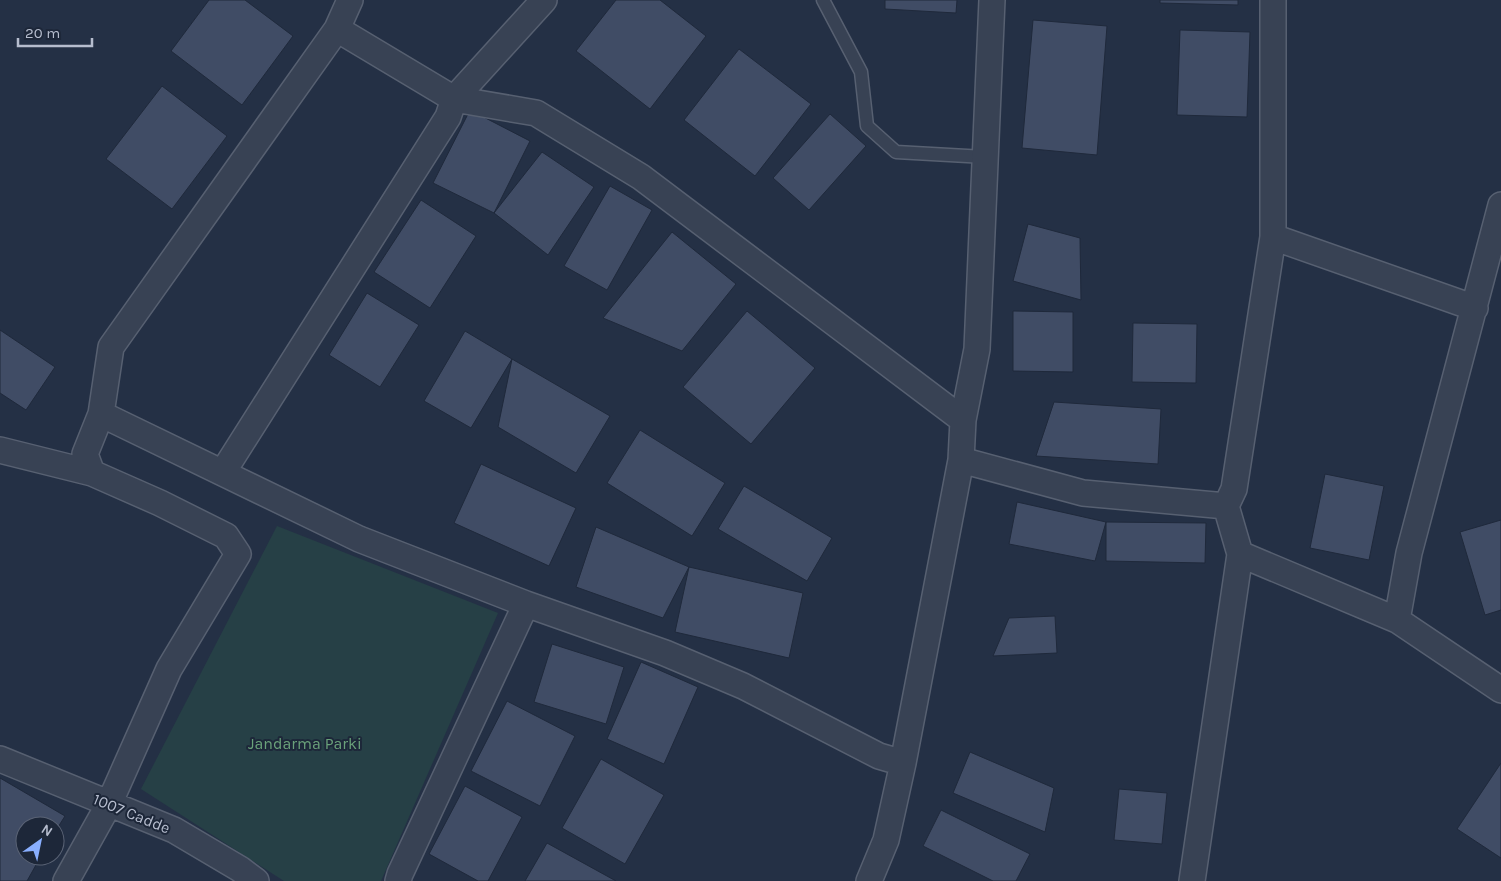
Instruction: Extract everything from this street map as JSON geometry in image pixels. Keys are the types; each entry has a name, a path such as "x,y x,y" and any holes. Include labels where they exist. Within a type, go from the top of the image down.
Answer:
{"street":[{"path":"92,473 85,454 101,414 111,347 337,29 350,0"},
{"path":"223,472 448,117 454,99 544,0"},
{"path":"869,881 886,840 903,763 961,460 963,420 977,349 992,0"},
{"path":"1192,881 1240,554 1226,506 1234,489 1273,236 1273,0"},
{"path":"337,29 454,99 536,113 641,177 963,420"},
{"path":"1397,620 1408,553 1501,206"},
{"path":"1273,236 1475,308"},
{"path":"101,414 358,539 526,604 665,653 743,686 879,756 903,763"},
{"path":"0,450 92,473 160,503 226,536 238,554 169,669 109,804 66,881"},
{"path":"961,460 1083,494 1226,506"},
{"path":"1240,554 1397,620 1501,690"},
{"path":"398,881 526,604"},
{"name":"1007 Cadde","path":"0,759 174,830 240,869 256,881"}],"lane":[{"path":"823,0 861,72 867,126 896,152 985,157"}],"green space":[{"name":"Jandarma Parki","path":"277,526 498,613 381,881 284,881 141,789"}],"building":[{"path":"209,0 245,0 293,36 242,105 171,51"},
{"path":"616,0 660,0 706,36 650,109 576,51"},
{"path":"885,0 957,0 956,13 885,9"},
{"path":"1160,0 1238,0 1238,5 1160,3"},
{"path":"1033,20 1107,26 1097,155 1022,148"},
{"path":"1180,30 1250,32 1247,117 1177,115"},
{"path":"739,49 811,104 755,176 684,120"},
{"path":"162,86 227,136 172,209 106,159"},
{"path":"470,110 530,141 494,213 433,183"},
{"path":"830,114 866,146 809,210 773,178"},
{"path":"542,152 594,187 548,255 494,213"},
{"path":"610,186 652,210 607,290 564,266"},
{"path":"421,200 476,236 430,308 374,272"},
{"path":"1028,224 1080,238 1081,300 1013,281"},
{"path":"672,232 736,284 682,351 603,318"},
{"path":"367,293 419,325 380,387 329,355"},
{"path":"747,311 815,368 751,444 683,387"},
{"path":"1013,311 1073,312 1073,372 1013,371"},
{"path":"1133,323 1197,324 1196,383 1132,382"},
{"path":"0,330 55,367 26,410 0,393"},
{"path":"465,331 512,359 471,428 424,401"},
{"path":"512,359 610,416 576,473 498,427"},
{"path":"1054,402 1161,409 1158,464 1036,456"},
{"path":"640,430 725,483 692,536 607,483"},
{"path":"481,464 576,508 549,566 454,523"},
{"path":"1325,474 1384,486 1369,560 1310,548"},
{"path":"744,486 832,538 807,581 718,529"},
{"path":"1017,502 1106,522 1095,561 1009,544"},
{"path":"1501,520 1501,610 1485,615 1460,532"},
{"path":"1106,522 1206,523 1205,563 1106,561"},
{"path":"596,527 689,567 663,618 576,587"},
{"path":"689,567 803,593 789,658 675,632"},
{"path":"1055,616 1057,653 993,656 1009,618"},
{"path":"552,644 624,667 606,724 534,702"},
{"path":"641,662 698,687 664,764 607,739"},
{"path":"507,701 575,736 540,806 471,771"},
{"path":"970,752 1054,788 1045,832 953,793"},
{"path":"601,759 664,795 625,864 562,828"},
{"path":"1501,763 1501,858 1457,829"},
{"path":"0,778 65,816 15,816 15,866 35,866 27,881 0,881"},
{"path":"465,786 522,817 488,881 478,881 429,854"},
{"path":"1119,789 1167,793 1162,844 1114,840"},
{"path":"941,810 1030,854 1016,881 993,881 923,846"},
{"path":"547,843 616,881 525,881"}]}
